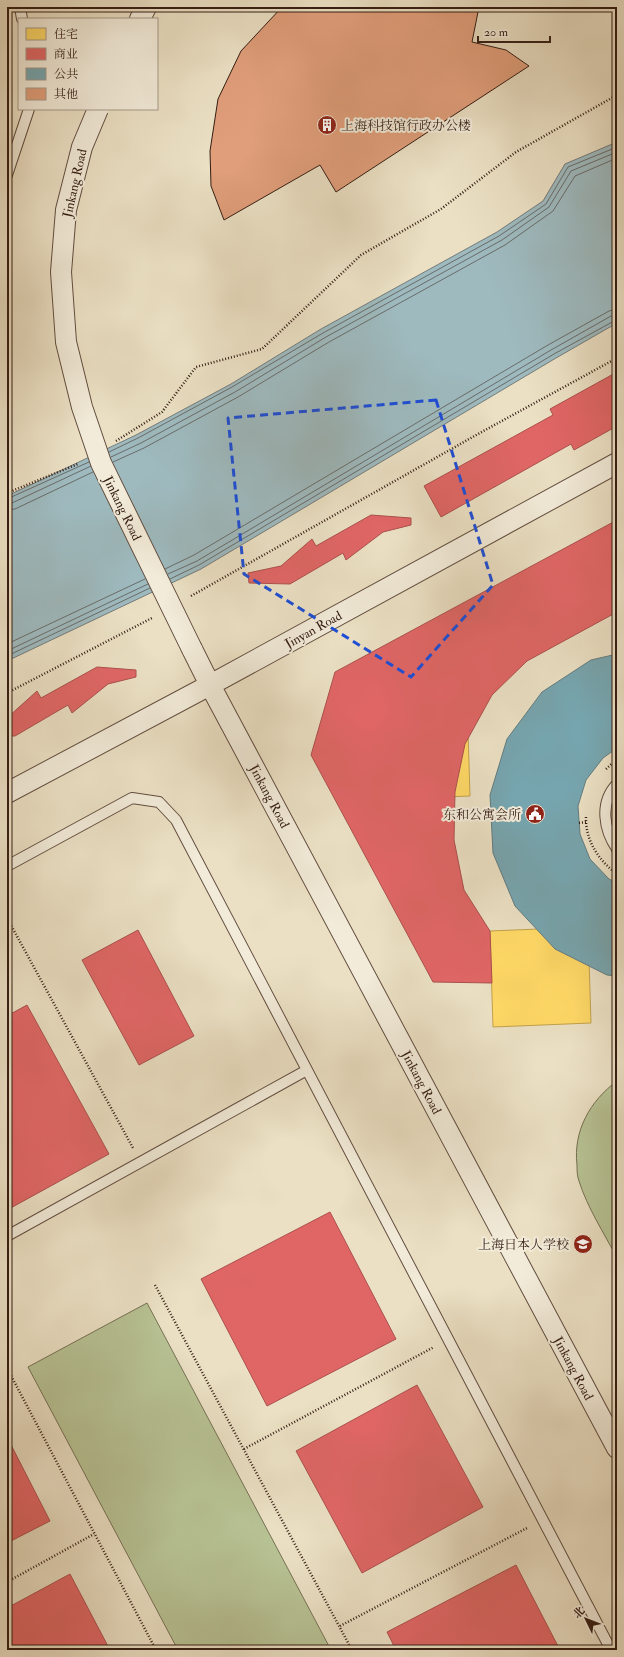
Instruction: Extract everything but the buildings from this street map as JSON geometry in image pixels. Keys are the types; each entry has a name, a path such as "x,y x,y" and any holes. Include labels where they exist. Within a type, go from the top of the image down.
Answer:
{"street":[{"path":"140,18 146,7"},
{"name":"Jinkang Road","path":"98,110 82,147 66,210 60,272 66,342 82,408 101,463 210,685 617,1448"},
{"name":"Jinyan Road","path":"7,793 210,685 617,463"}],"lane":[{"path":"20,7 22,18"},
{"path":"7,175 29,110"},
{"path":"617,784 613,788 606,804 605,820 609,837 617,849"},
{"path":"7,866 132,798 159,802 176,820 611,1650"},
{"path":"7,1236 307,1070"}],"path":[{"path":"110,445 162,412 196,367 262,349 361,256 441,209 516,152 617,95"},
{"path":"187,598 478,434 617,358"},
{"path":"7,493 84,462"},
{"path":"7,693 153,617"},
{"path":"579,822 586,822"},
{"path":"7,918 140,1162"},
{"path":"156,1285 352,1650"},
{"path":"244,1450 448,1339"},
{"path":"7,1368 156,1650"},
{"path":"340,1626 542,1520"},
{"path":"7,1582 94,1534"}],"highlighted area":[{"path":"436,400 493,585 411,677 244,574 228,418"}],"green space":[{"path":"617,1081 617,1258 582,1191 577,1175 576,1152 581,1129 591,1107 607,1089"},
{"path":"147,1303 331,1650 178,1650 28,1367"}],"water":[{"path":"617,142 617,323 201,569 7,661 7,496 136,435 231,384 321,329 497,232 543,201 565,164"}],"place":[{"name":"上海科技馆行政办公楼","path":"327,125"},
{"name":"东和公寓会所","path":"535,814"},
{"name":"上海日本人学校","path":"583,1244"}]}
